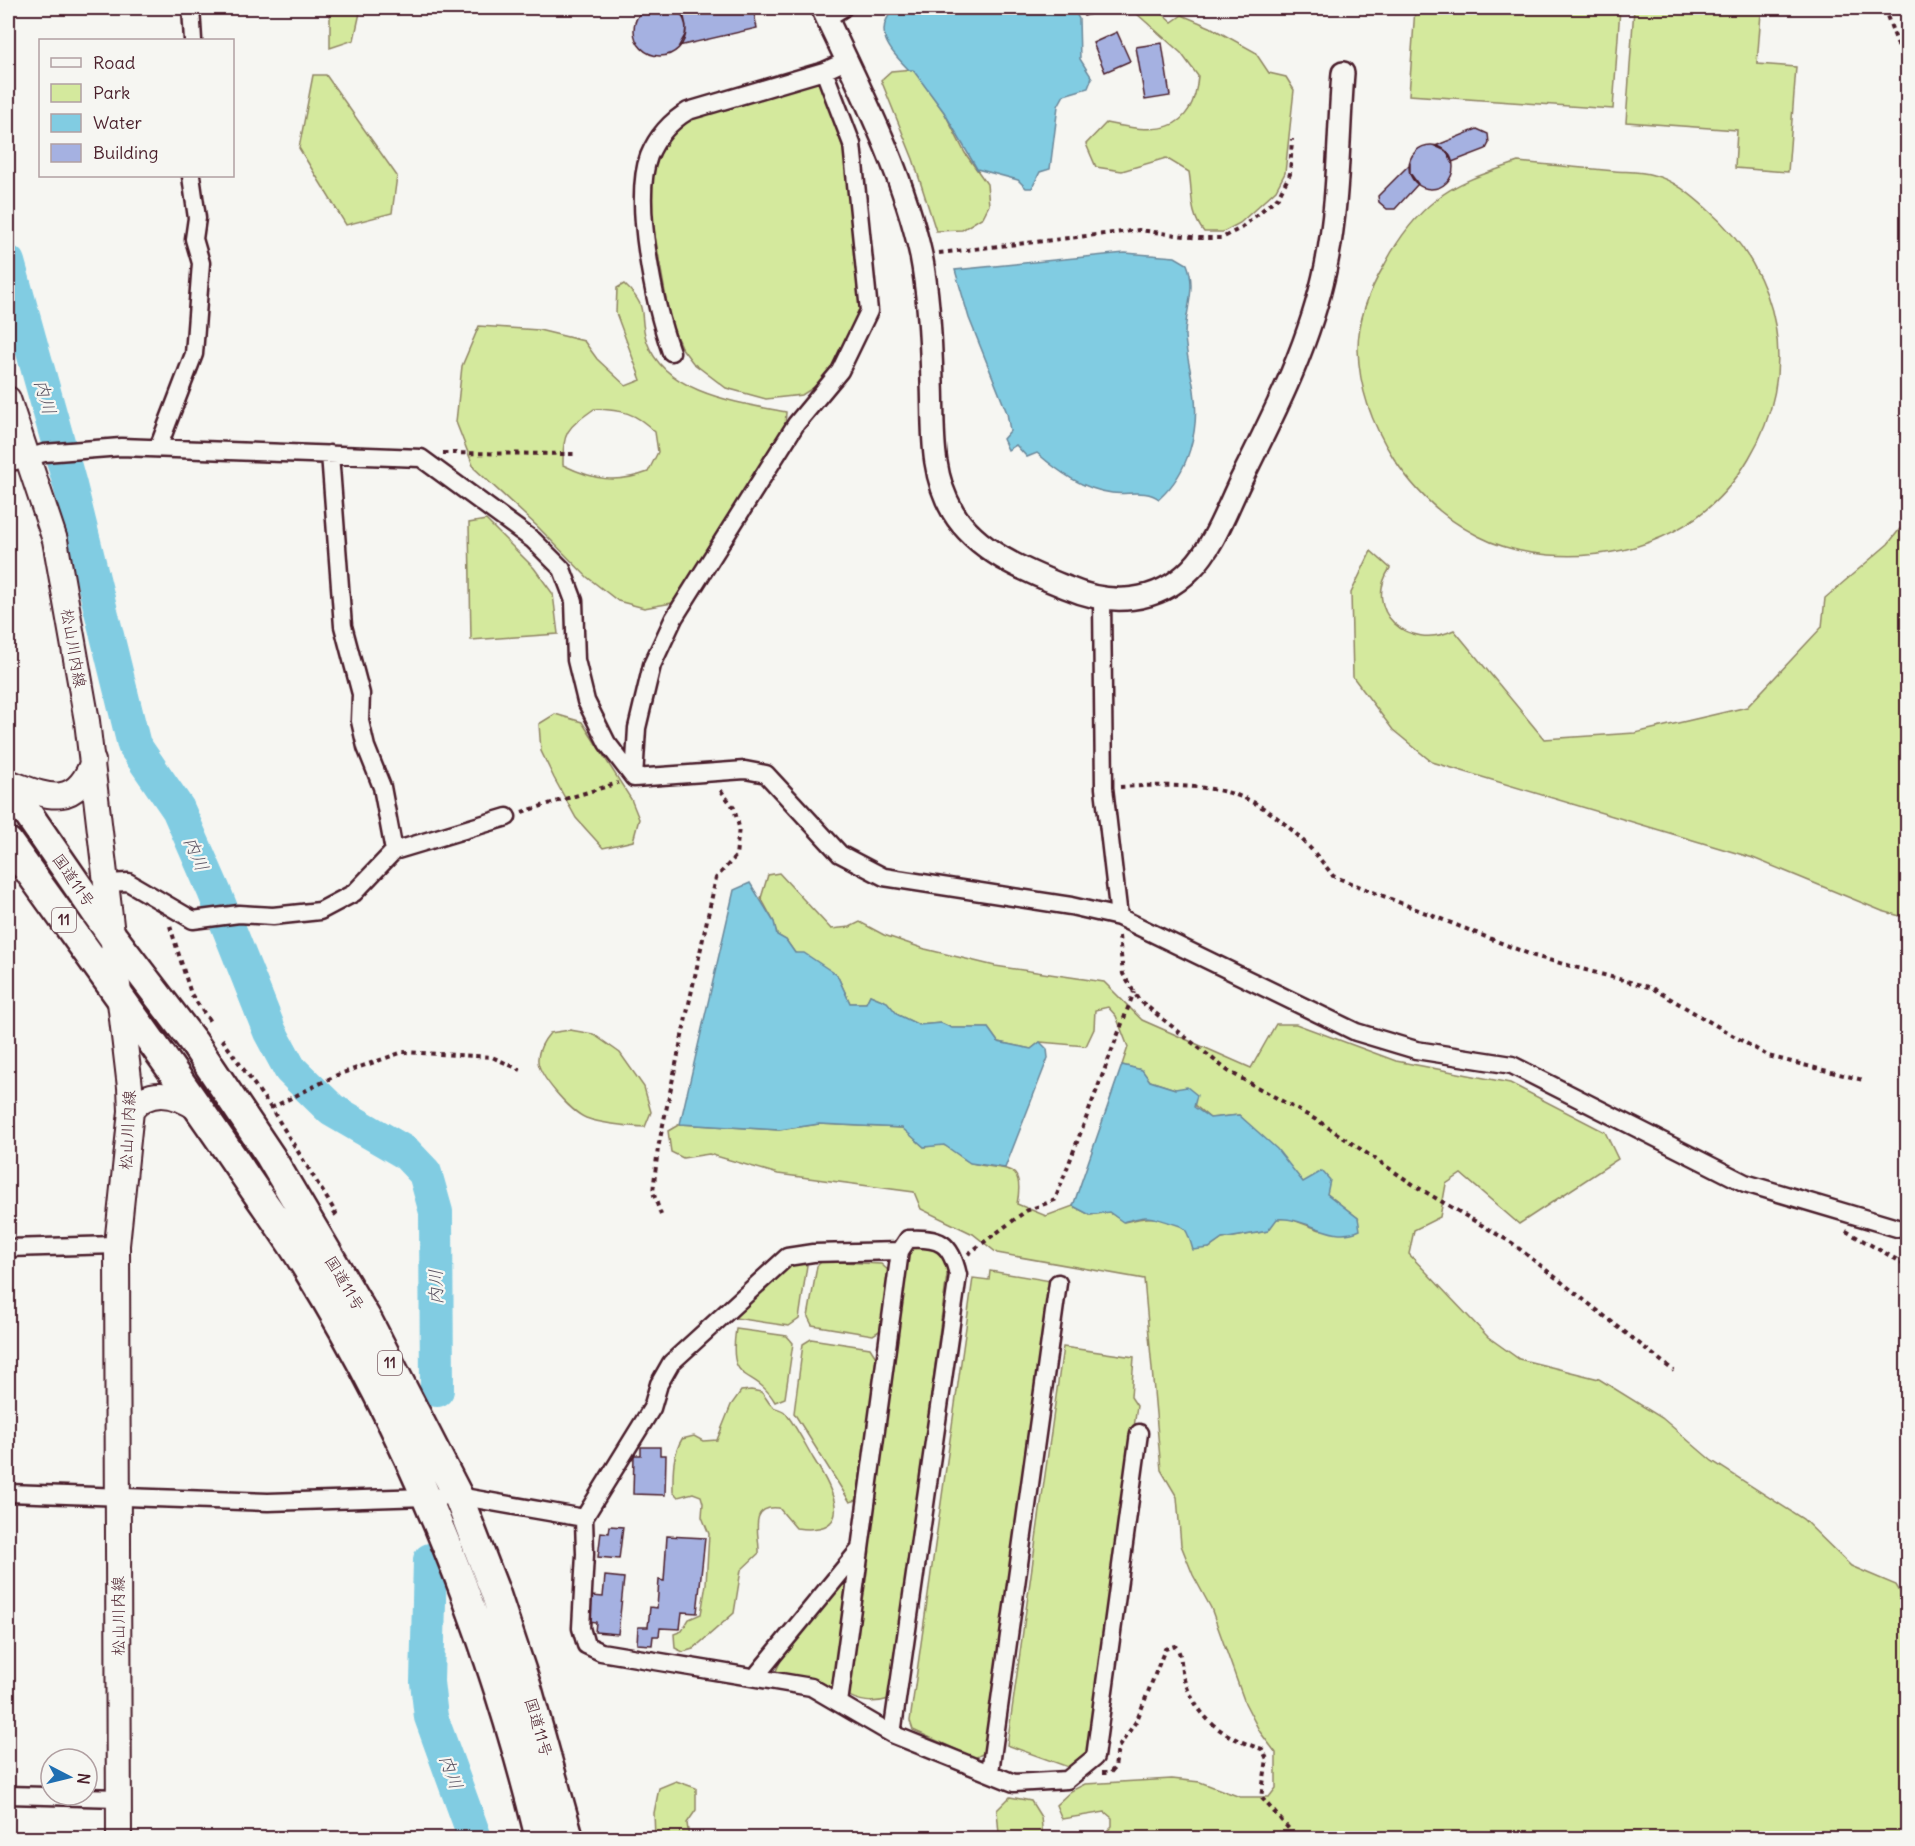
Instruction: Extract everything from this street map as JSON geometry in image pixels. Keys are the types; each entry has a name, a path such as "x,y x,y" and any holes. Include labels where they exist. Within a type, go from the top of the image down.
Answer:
{"highway":[{"name":"国道11号","path":"8,783 113,937 194,1043 270,1156 369,1323 458,1496 495,1592 528,1691 569,1839"},
{"name":"国道11号","path":"8,842 201,1111 308,1268 369,1381 428,1498 445,1539 505,1710 540,1839"}],"main road":[{"name":"松山川内線","path":"8,399 55,540 93,761 121,999 131,1111 117,1245 118,1839"},
{"path":"8,783 48,796 62,796 75,789 88,777 93,761"},
{"path":"131,1111 146,1097 160,1094 180,1098 201,1111"}],"street":[{"path":"191,8 193,39"},
{"path":"831,11 846,61 897,179 921,255 929,322 935,468 952,510 966,531 999,556 1068,588 1102,600 1121,601 1140,598 1176,581 1192,569 1217,529 1286,388 1301,355 1327,264 1343,73"},
{"path":"671,352 660,320 645,223 644,182 649,156 655,145 671,123 688,111 825,71 846,61"},
{"path":"634,778 637,728 652,665 674,618 796,424 840,371 869,310 852,144 825,71"},
{"path":"158,448 194,354 201,263 194,239 197,218 191,177"},
{"path":"26,458 121,447 421,458 533,540 562,569 574,601 576,660 586,701 607,743 634,778"},
{"path":"330,454 343,626 362,694 360,721 366,747 382,787 394,851"},
{"path":"1102,600 1104,788 1119,917"},
{"path":"634,778 745,770 766,774 840,854 884,877 1071,906 1119,917 1356,1032 1416,1050 1512,1065 1745,1183 1897,1228"},
{"path":"107,884 128,882 193,920 239,914 273,916 320,911 354,893 394,851 507,817"},
{"path":"839,1703 900,1251 908,1239 929,1238 944,1245 956,1264 958,1275 892,1734"},
{"path":"8,1248 117,1245"},
{"path":"900,1251 813,1253 786,1257 671,1363 659,1384 652,1408 584,1518 581,1628 586,1645 601,1652 811,1687 892,1734 1014,1783 1067,1780 1095,1757 1139,1433"},
{"path":"990,1772 1058,1283"},
{"path":"8,1493 268,1502 458,1496 584,1518"},
{"path":"754,1677 860,1549"},
{"path":"8,1795 119,1798"}],"path":[{"path":"1884,8 1908,71"},
{"path":"921,255 1139,230 1199,238 1222,238 1242,228 1278,197 1290,174 1292,139"},
{"path":"421,458 450,452 574,454"},
{"path":"661,1215 653,1192 658,1148 716,878 736,856 739,827 734,808 708,773"},
{"path":"507,817 634,778"},
{"path":"1104,788 1166,784 1244,798 1285,825 1314,849 1333,876 1534,956 1576,970 1652,988 1768,1056 1863,1080"},
{"path":"163,901 190,994 271,1108 336,1213 314,1229"},
{"path":"1119,917 1123,974 1139,1000 1228,1071 1320,1122 1417,1187 1512,1243 1674,1371"},
{"path":"956,1264 1026,1211 1055,1200 1134,992"},
{"path":"271,1108 324,1084 337,1075 403,1052 492,1058 521,1070"},
{"path":"1822,1206 1851,1236 1908,1266"},
{"path":"1095,1757 1102,1773 1110,1773 1115,1767 1118,1748 1137,1720 1156,1667 1165,1649 1175,1646 1180,1650 1182,1674 1192,1699 1214,1728 1233,1740 1262,1749 1267,1760 1261,1797 1297,1839"}],"green space":[{"path":"330,8 361,8 354,40 330,48"},
{"path":"1137,8 1156,8 1172,22 1182,15 1210,27 1255,52 1269,73 1286,77 1294,90 1285,173 1276,190 1240,223 1223,232 1204,232 1199,225 1192,204 1189,172 1166,158 1122,171 1096,167 1086,144 1106,123 1155,129 1168,126 1179,120 1188,110 1195,96 1198,76 1181,53 1137,14"},
{"path":"1415,8 1620,8 1613,109 1409,95"},
{"path":"1634,8 1747,8 1747,11 1761,13 1757,64 1796,67 1788,172 1735,168 1737,130 1626,122"},
{"path":"913,69 944,112 965,153 987,184 989,205 983,217 962,230 936,231 913,159 881,80 891,71"},
{"path":"313,75 326,75 397,176 392,213 346,225 299,148"},
{"path":"819,78 844,151 853,201 863,312 833,368 819,384 802,395 766,399 726,388 693,363 681,347 670,321 653,224 650,183 655,158 668,136 687,118"},
{"path":"1518,162 1644,173 1668,180 1695,198 1732,235 1752,263 1767,294 1775,326 1778,359 1774,392 1765,426 1749,458 1725,492 1696,518 1662,537 1623,550 1587,555 1549,555 1512,549 1478,536 1431,503 1411,482 1379,433 1368,406 1361,377 1358,349 1360,327 1370,294 1396,246 1421,213 1446,192 1476,177"},
{"path":"624,284 638,300 647,342 656,360 670,374 687,385 727,400 786,412 785,428 672,603 644,608 618,601 587,577 538,527 474,468 456,422 462,366 479,326 539,330 584,341 597,359 626,386 641,380 616,313 617,288","holes":["594,409 628,413 655,432 658,452 648,472 626,478 605,479 563,465 565,438 568,432 577,421"]},
{"path":"486,520 534,568 553,594 558,634 471,640 469,523"},
{"path":"1907,520 1907,918 1882,911 1753,858 1432,762 1393,730 1353,677 1351,593 1371,551 1390,568 1383,584 1382,599 1386,612 1394,623 1406,631 1421,636 1437,635 1454,630 1544,739 1635,733 1747,707 1822,627 1825,598 1888,544"},
{"path":"555,714 582,722 631,799 639,819 633,841 603,848 576,818 541,751 539,724"},
{"path":"779,873 831,929 850,927 860,922 884,935 925,949 995,966 1104,982 1142,1020 1251,1068 1276,1024 1296,1024 1396,1061 1510,1083 1605,1132 1618,1159 1519,1224 1461,1174 1446,1184 1440,1217 1414,1230 1409,1254 1488,1337 1519,1359 1599,1379 1662,1418 1712,1461 1803,1519 1851,1566 1896,1585 1908,1605 1907,1838 1100,1838 1112,1826 1112,1818 1105,1812 1062,1819 1056,1805 1071,1791 1085,1784 1172,1779 1200,1782 1240,1797 1269,1797 1276,1788 1276,1753 1260,1732 1245,1703 1211,1608 1193,1575 1181,1545 1177,1497 1161,1470 1144,1279 997,1253 973,1234 921,1209 914,1192 778,1174 709,1154 683,1158 671,1152 668,1131 680,1124 779,1130 819,1124 903,1128 924,1147 943,1145 972,1163 1009,1170 1018,1180 1017,1204 1046,1216 1073,1206 1090,1215 1109,1212 1124,1222 1145,1218 1165,1219 1181,1225 1209,1248 1222,1239 1268,1231 1276,1219 1288,1218 1320,1230 1358,1218 1327,1194 1303,1182 1239,1115 1210,1118 1175,1089 1150,1081 1141,1070 1122,1065 1128,1047 1116,1016 1108,1007 1095,1010 1094,1029 1086,1046 1040,1042 1031,1049 998,1042 988,1028 952,1028 941,1023 919,1025 898,1015 887,1002 870,995 866,1003 850,1003 837,975 795,953 786,940 777,935 774,922 761,898 768,875"},
{"path":"570,1030 593,1034 620,1053 644,1087 651,1112 645,1127 586,1118 572,1108 548,1082 539,1065 538,1058 541,1048 550,1033"},
{"path":"928,1244 942,1251 948,1267 892,1693 889,1699 866,1701 846,1694 909,1245"},
{"path":"822,1261 881,1264 889,1271 881,1330 873,1335 812,1325 808,1317 817,1266"},
{"path":"795,1263 807,1265 799,1319 789,1326 735,1318 785,1267"},
{"path":"990,1271 1051,1281 984,1753 975,1758 913,1730 910,1721 973,1278 989,1280"},
{"path":"736,1329 787,1336 793,1343 785,1398 775,1402 767,1391 739,1368 735,1360 734,1348"},
{"path":"811,1339 870,1348 877,1359 857,1500 850,1502 794,1413 803,1344"},
{"path":"1063,1347 1134,1357 1131,1397 1137,1406 1088,1751 1068,1767 1007,1745"},
{"path":"741,1391 761,1392 772,1406 785,1413 794,1425 833,1495 834,1517 828,1525 816,1529 796,1528 779,1508 769,1508 763,1511 757,1523 759,1553 741,1570 734,1613 693,1649 683,1652 675,1648 674,1634 682,1631 689,1619 701,1614 706,1584 709,1534 702,1517 701,1496 693,1493 678,1497 673,1492 676,1452 682,1439 694,1436 703,1441 717,1440 731,1405"},
{"path":"845,1584 851,1595 837,1692 823,1683 775,1673 782,1658 839,1587"},
{"path":"676,1781 696,1788 696,1810 687,1823 689,1838 655,1838 654,1813 659,1788"},
{"path":"1010,1797 1031,1801 1041,1817 1043,1838 1006,1838 999,1834 997,1810"}],"water":[{"path":"895,8 1073,8 1079,19 1080,59 1092,78 1088,88 1064,95 1058,106 1050,169 1040,172 1032,188 1026,188 1018,180 977,169 944,112 913,70 909,70 902,63 886,41 885,25"},
{"path":"1125,253 1175,257 1187,264 1190,273 1191,291 1185,336 1194,390 1193,435 1185,463 1178,476 1159,499 1149,494 1112,493 1091,488 1062,473 1037,453 1027,457 1016,445 1008,450 1003,439 1010,431 1007,413 969,318 955,270"},
{"path":"750,883 774,922 777,935 786,940 795,953 804,953 837,975 850,1003 866,1003 870,995 887,1002 898,1015 919,1025 941,1023 952,1028 988,1028 998,1042 1031,1049 1040,1042 1047,1049 1048,1058 1005,1168 970,1163 944,1145 924,1147 902,1128 819,1124 779,1130 680,1124 734,890"},
{"path":"1122,1065 1142,1070 1150,1081 1175,1089 1187,1087 1197,1095 1194,1107 1210,1118 1239,1115 1277,1149 1303,1182 1322,1171 1330,1180 1327,1194 1358,1218 1360,1230 1339,1234 1298,1221 1277,1219 1268,1231 1222,1239 1209,1248 1193,1250 1186,1230 1180,1226 1146,1217 1123,1222 1109,1212 1090,1215 1073,1206"}],"building":[{"path":"660,4 670,6 678,12 684,20 686,30 684,40 678,48 670,54 660,56 650,54 642,48 636,40 634,30 636,20 642,12 650,6"},
{"path":"676,8 753,8 757,28 679,46 685,35 686,26 684,17"},
{"path":"1081,8 1103,8 1104,10 1084,16"},
{"path":"1117,32 1130,61 1105,72 1093,43"},
{"path":"1162,43 1170,96 1145,100 1136,47"},
{"path":"1477,129 1488,134 1489,143 1486,149 1452,162 1446,151 1435,146"},
{"path":"1431,145 1446,152 1453,167 1446,182 1431,189 1416,182 1409,167 1416,152"},
{"path":"1410,164 1410,173 1418,184 1395,209 1387,209 1379,202 1378,196"},
{"path":"641,1447 660,1447 660,1455 666,1455 665,1495 633,1494 634,1455 641,1455"},
{"path":"610,1526 623,1527 619,1559 598,1557 601,1532 609,1533"},
{"path":"667,1536 705,1538 697,1613 682,1612 680,1629 660,1628 659,1636 653,1636 652,1645 637,1644 638,1627 648,1627 650,1607 657,1608 659,1580 664,1581"},
{"path":"605,1576 624,1578 618,1634 595,1632 596,1622 590,1621 592,1596 603,1597"}],"waterway":[{"name":"内川","path":"8,262 70,485 134,745 178,809 214,891 270,1032 290,1069 332,1110 406,1153 425,1173 436,1212 437,1390"},
{"name":"内川","path":"430,1560 427,1682 431,1717 475,1838"}]}
